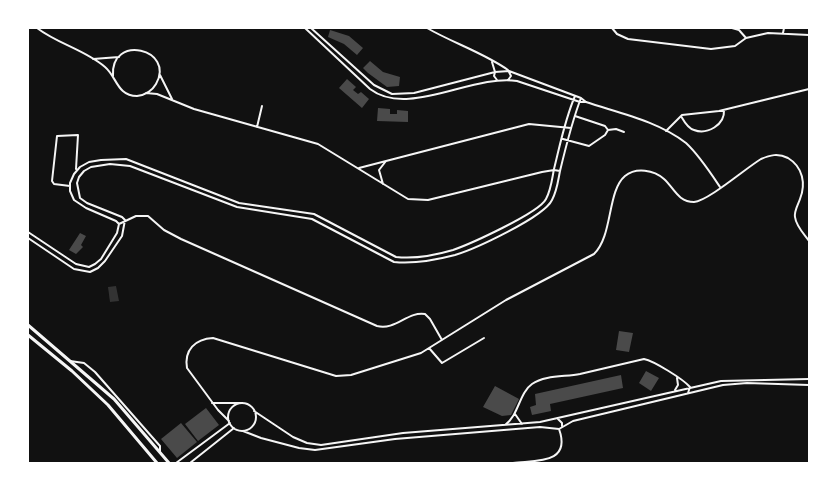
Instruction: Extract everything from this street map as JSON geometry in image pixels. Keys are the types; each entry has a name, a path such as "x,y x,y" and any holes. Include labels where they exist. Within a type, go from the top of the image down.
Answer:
{"main road":[{"path":"28,325 114,399 169,463"},
{"path":"28,335 72,371 108,404 157,463"}],"street":[{"path":"37,28 66,46 104,65 113,76"},
{"path":"305,28 370,89 380,95 391,99 415,98 498,80 517,81 640,120 666,131 692,150 720,187"},
{"path":"311,28 374,85 388,93 398,95 414,93 495,72 509,71"},
{"path":"427,28 509,71 581,98 586,102"},
{"path":"612,28 617,34 628,39 711,49 735,46 746,38 768,33 809,35"},
{"path":"732,28 739,30 746,38"},
{"path":"783,33 784,28"},
{"path":"93,59 119,57 131,50 145,51 156,60 159,74 172,99"},
{"path":"119,57 113,68 113,76 116,85 123,92 137,96 146,93 154,87 159,74"},
{"path":"491,61 495,72 494,76 498,80"},
{"path":"508,80 511,76 509,71"},
{"path":"666,131 680,116 724,110 809,89"},
{"path":"146,93 158,94 194,109 318,144 359,168 404,198 422,201 554,170 560,171"},
{"path":"76,170 84,164 95,161 126,159 239,203 314,214 396,256 408,257 447,251 488,234 541,206 550,190 570,107 575,96"},
{"path":"28,238 74,268 90,272 98,268 105,262 122,236 125,222 122,216 86,203 80,198 77,183 84,171 91,167 125,164 237,207 312,219 394,262 409,262 448,256 491,239 535,217 546,209 556,190 571,128 581,98"},
{"path":"257,127 262,106"},
{"path":"570,107 577,108"},
{"path":"680,116 689,128 703,132 718,125 723,117 724,110"},
{"path":"575,116 605,126 608,130"},
{"path":"567,121 569,123 573,122"},
{"path":"359,168 529,124 571,128"},
{"path":"608,130 616,129 624,132"},
{"path":"562,139 590,146 605,135 608,130"},
{"path":"70,186 54,184 52,181 57,136 78,135 76,170 70,186 72,196 78,203 116,221 119,224"},
{"path":"809,241 796,221 795,214 802,192 803,179 799,169 790,160 783,156 770,155 752,164 705,199 694,202 683,200 677,195 667,181 657,174 644,170 628,174 623,177 618,187 603,241 594,254 506,300 429,348 410,358 351,375 336,376 213,338 203,339 195,343 186,360 187,368 212,403 234,428 278,442 315,450 425,436 540,427 560,428 573,421 685,394 734,384 809,384"},
{"path":"383,185 379,170 387,160"},
{"path":"119,224 136,216 148,216 164,230 185,241 378,326 386,327 415,314 425,314 430,319 442,340"},
{"path":"28,232 76,264 89,267 101,259 117,233 119,224"},
{"path":"488,234 491,239"},
{"path":"429,348 442,363 484,338"},
{"path":"504,426 514,414 528,388 532,384 558,376 578,374 644,359 677,377 690,387"},
{"path":"70,361 84,363 95,372 160,446 160,452"},
{"path":"674,391 678,385 677,377"},
{"path":"212,403 233,402 250,406 254,411 294,437 316,445 403,433 504,426 558,419 690,387 735,380 809,379"},
{"path":"707,384 704,387 708,389"},
{"path":"685,394 690,390 690,387"},
{"path":"229,422 229,416 232,408 236,405 244,404"},
{"path":"243,431 253,425 256,417 254,411"},
{"path":"514,414 522,424"},
{"path":"513,463 545,461 555,456 561,445 560,428 562,423 558,419"},
{"path":"176,463 229,422"},
{"path":"190,463 234,428"}],"shaded area":[{"path":"116,286 119,301 110,302 108,287"}],"building":[{"path":"330,30 349,36 363,48 357,55 344,44 328,37"},
{"path":"370,61 383,72 400,77 399,86 387,87 368,73 363,68"},
{"path":"347,79 356,87 353,90 358,94 361,92 369,99 362,108 339,88"},
{"path":"378,108 390,109 390,114 397,114 397,110 408,111 408,122 377,121"},
{"path":"80,233 86,236 81,245 83,247 76,254 69,250"},
{"path":"619,331 633,333 629,352 616,350"},
{"path":"646,371 659,378 651,391 639,383"},
{"path":"621,375 623,388 550,404 551,411 532,415 530,407 536,405 535,394"},
{"path":"495,386 519,399 511,415 502,416 483,407"},
{"path":"206,408 219,425 198,441 185,424"},
{"path":"181,423 197,442 177,458 161,439"}]}
